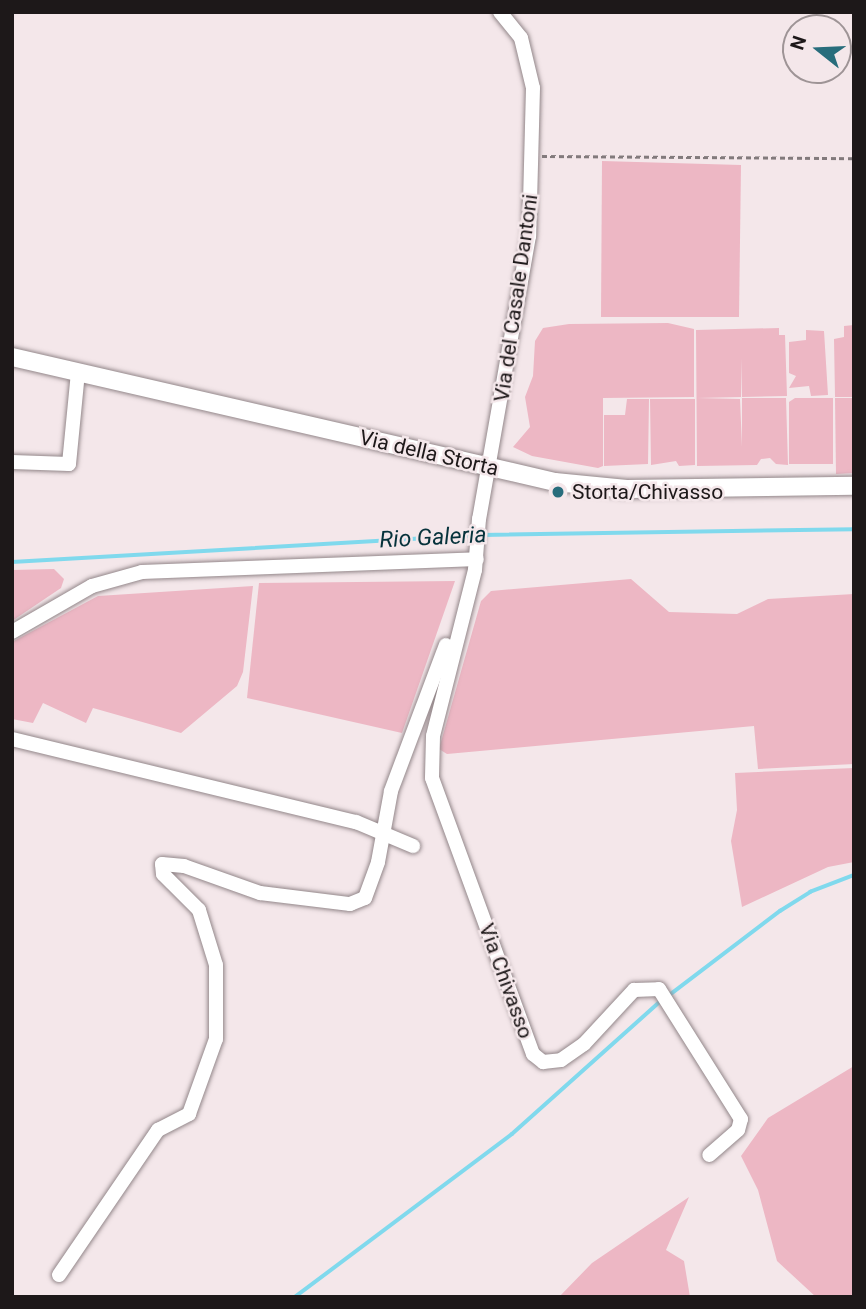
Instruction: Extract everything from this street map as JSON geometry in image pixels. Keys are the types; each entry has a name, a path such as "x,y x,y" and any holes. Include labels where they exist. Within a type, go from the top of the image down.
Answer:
{"main road":[{"name":"Via della Storta","path":"12,357 555,482 614,488 854,486"}],"street":[{"name":"Via del Casale Dantoni","path":"490,466 525,264 534,156 533,88 526,51 500,12"},
{"path":"12,463 69,464 78,373"},
{"name":"Via Chivasso","path":"490,466 479,519 477,559 433,736 432,778 533,1054 543,1062 561,1060 584,1044 634,990 648,986 662,991 741,1119 738,1130 709,1155"},
{"path":"12,632 83,590 142,572 477,559"},
{"path":"59,1275 158,1130 189,1114 216,1039 216,965 199,910 163,874 162,864 184,866 260,893 356,904 368,893 391,791 443,656 469,569 477,559"},
{"path":"12,739 78,752 384,830 413,846"}],"path":[{"path":"534,156 854,158"}],"shaded area":[{"path":"602,161 741,165 739,317 601,317"},
{"path":"668,323 694,329 694,397 603,398 603,466 598,468 532,456 513,447 530,427 525,397 533,376 535,341 543,328 569,324"},
{"path":"854,325 854,397 835,397 834,339 844,337 844,326"},
{"path":"779,328 779,335 785,335 787,396 742,397 742,358 741,397 697,398 740,399 742,447 742,398 786,398 788,465 776,464 770,458 761,459 757,465 697,466 696,330"},
{"path":"806,330 824,331 828,395 811,396 809,386 789,388 796,376 789,373 789,342 806,340"},
{"path":"795,398 833,398 833,464 789,464 789,402"},
{"path":"835,398 854,398 854,473 836,474"},
{"path":"627,399 649,399 648,464 604,466 604,415 625,415"},
{"path":"650,399 695,399 695,465 679,466 676,461 651,465"},
{"path":"54,569 64,579 61,588 12,621 12,570"},
{"path":"631,579 669,612 737,614 768,599 854,594 854,764 758,769 754,726 447,754 439,749 481,601 491,591"},
{"path":"455,581 402,733 247,698 259,583"},
{"path":"253,586 243,672 237,686 181,733 93,708 86,723 43,703 33,723 12,719 12,642 98,596"},
{"path":"854,768 854,862 828,867 742,907 731,841 737,810 735,773"},
{"path":"854,1066 854,1297 816,1297 777,1261 758,1190 741,1156 768,1118"},
{"path":"689,1197 666,1250 684,1261 690,1297 559,1297 592,1263"}],"waterway":[{"name":"Rio Galeria","path":"483,535 854,529"},
{"name":"Rio Galeria","path":"12,562 475,535"},
{"path":"667,997 780,911 810,892 854,875"},
{"path":"295,1297 512,1134 661,1001"}],"place":[{"name":"Storta/Chivasso","path":"558,492"}]}
